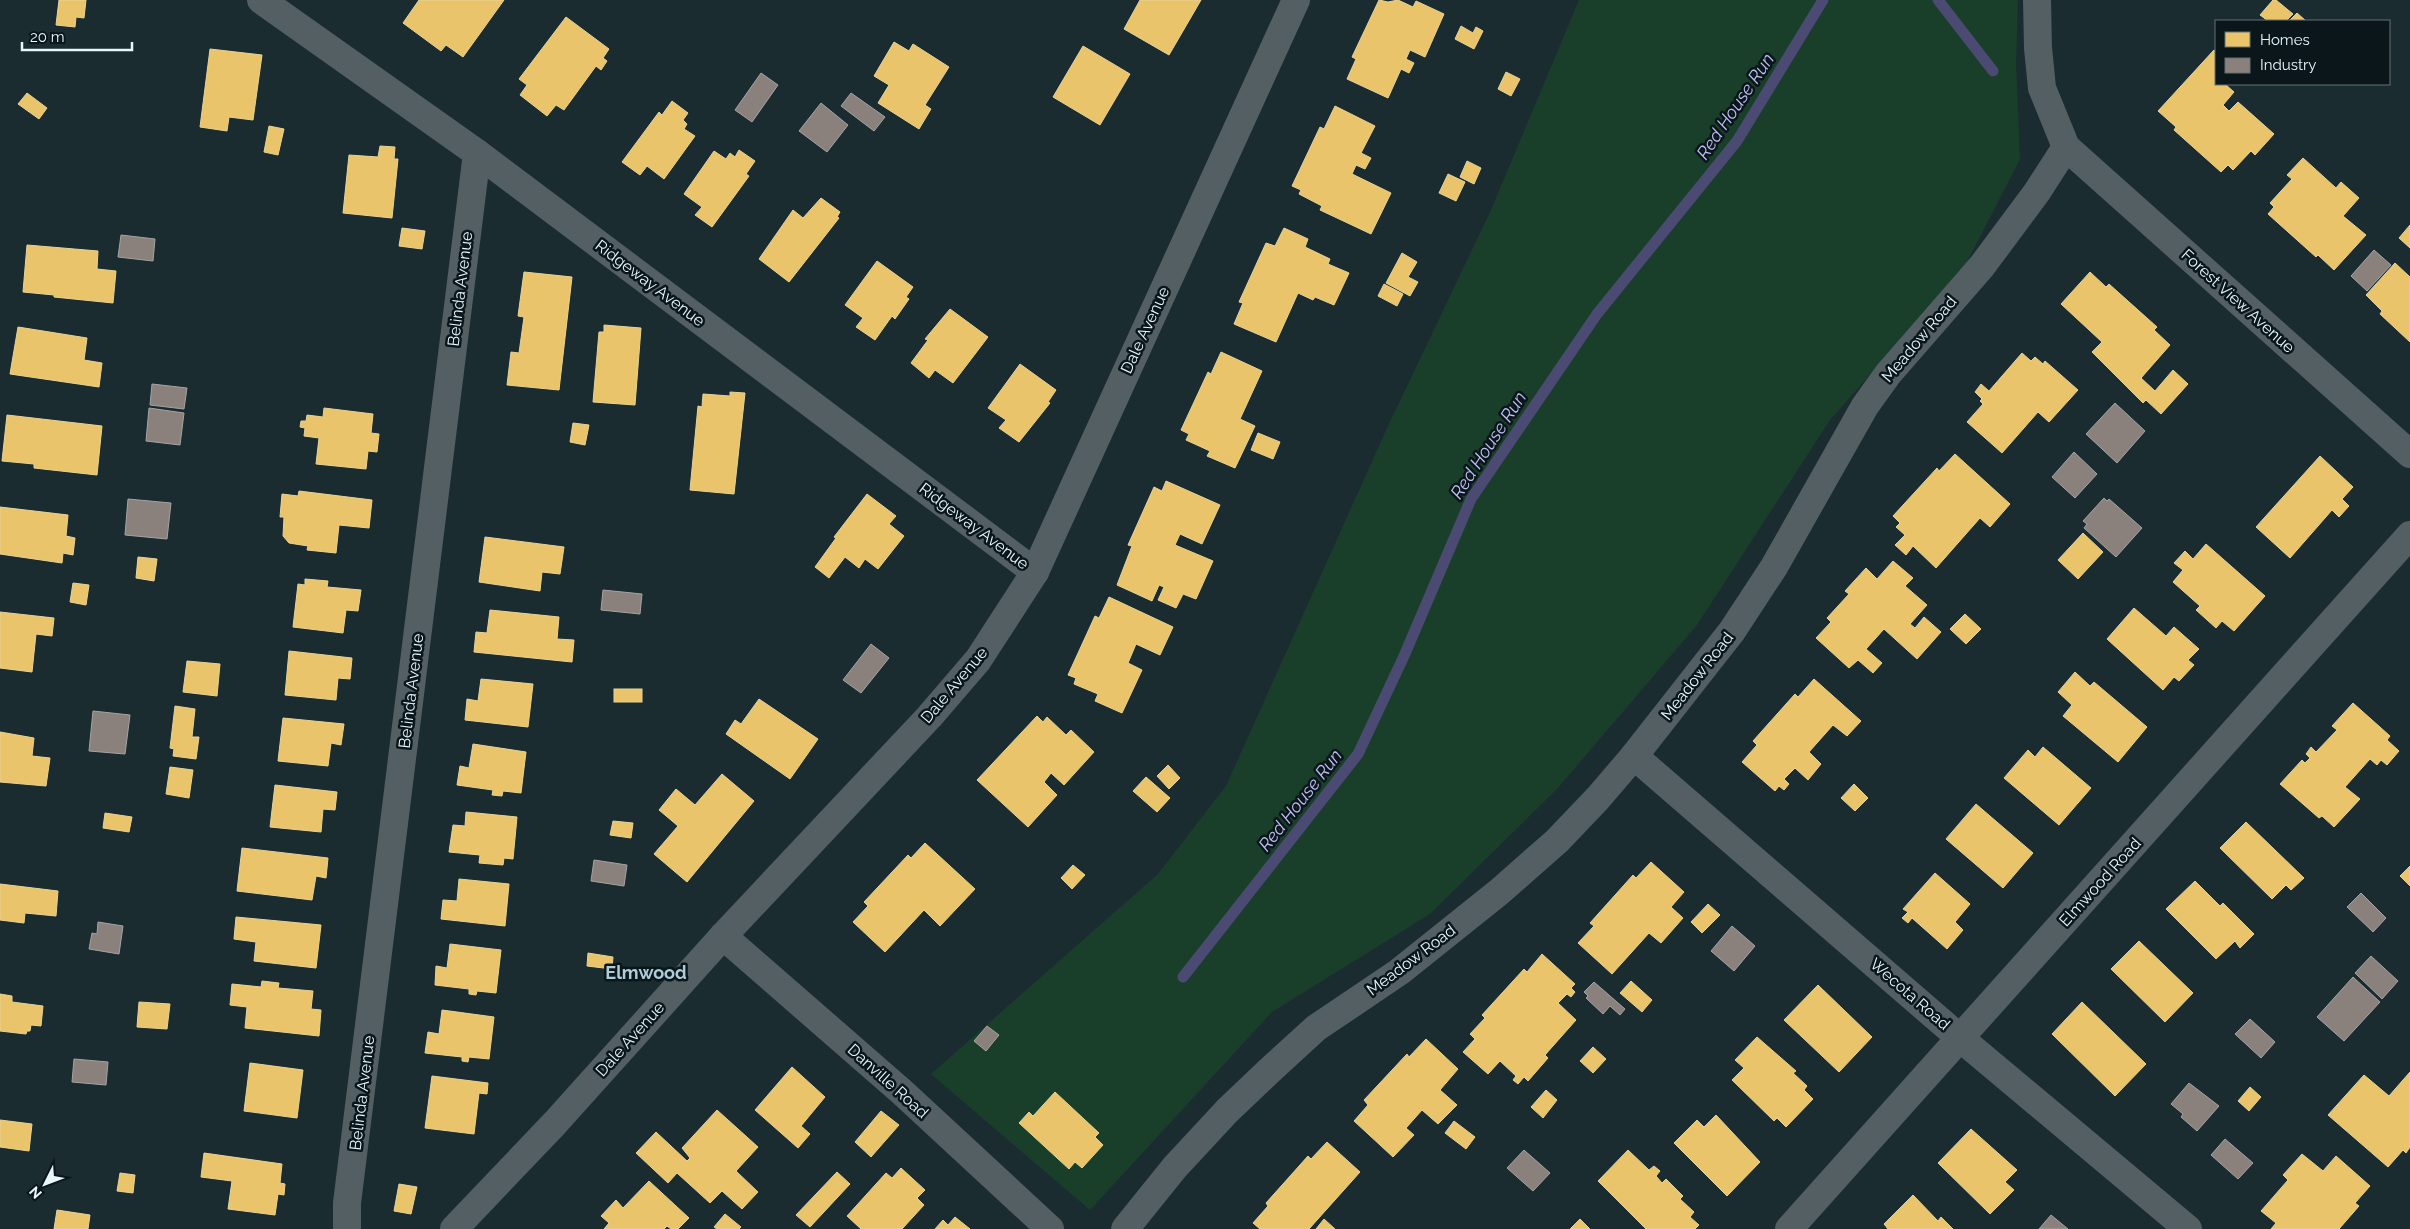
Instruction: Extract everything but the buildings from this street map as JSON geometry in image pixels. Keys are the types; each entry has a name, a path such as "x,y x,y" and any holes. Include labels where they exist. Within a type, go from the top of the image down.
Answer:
{"street":[{"name":"Ridgeway Avenue","path":"260,0 477,153 1035,572"},
{"name":"Dale Avenue","path":"454,1229 555,1123 723,936 929,717 978,660 1035,572 1296,0"},
{"path":"2037,0 2038,48 2042,88 2066,148"},
{"name":"Forest View Avenue","path":"2066,148 2410,454"},
{"name":"Meadow Road","path":"1125,1229 1182,1160 1227,1111 1316,1028 1399,972 1499,892 1557,840 1634,756 1732,631 1774,567 1865,406 1888,374 1982,266 2038,192 2066,148"},
{"name":"Belinda Avenue","path":"347,1229 347,1203 477,153"},
{"name":"Elmwood Road","path":"1789,1229 2410,535"},
{"name":"Wecota Road","path":"1634,756 1960,1038 2188,1229"},
{"name":"Danville Road","path":"723,936 902,1092 1050,1229"}],"green space":[{"path":"1579,0 2018,0 2016,64 2020,159 1964,268 1830,420 1697,625 1557,789 1430,914 1272,1012 1090,1210 931,1074 1158,874 1226,786 1388,426 1491,210"}],"waterway":[{"name":"Red House Run","path":"1183,977 1358,754 1404,656 1471,499 1597,314 1737,141 1823,0"},
{"path":"1938,0 1993,71"}],"district":[{"name":"Elmwood","path":"646,972"}]}
